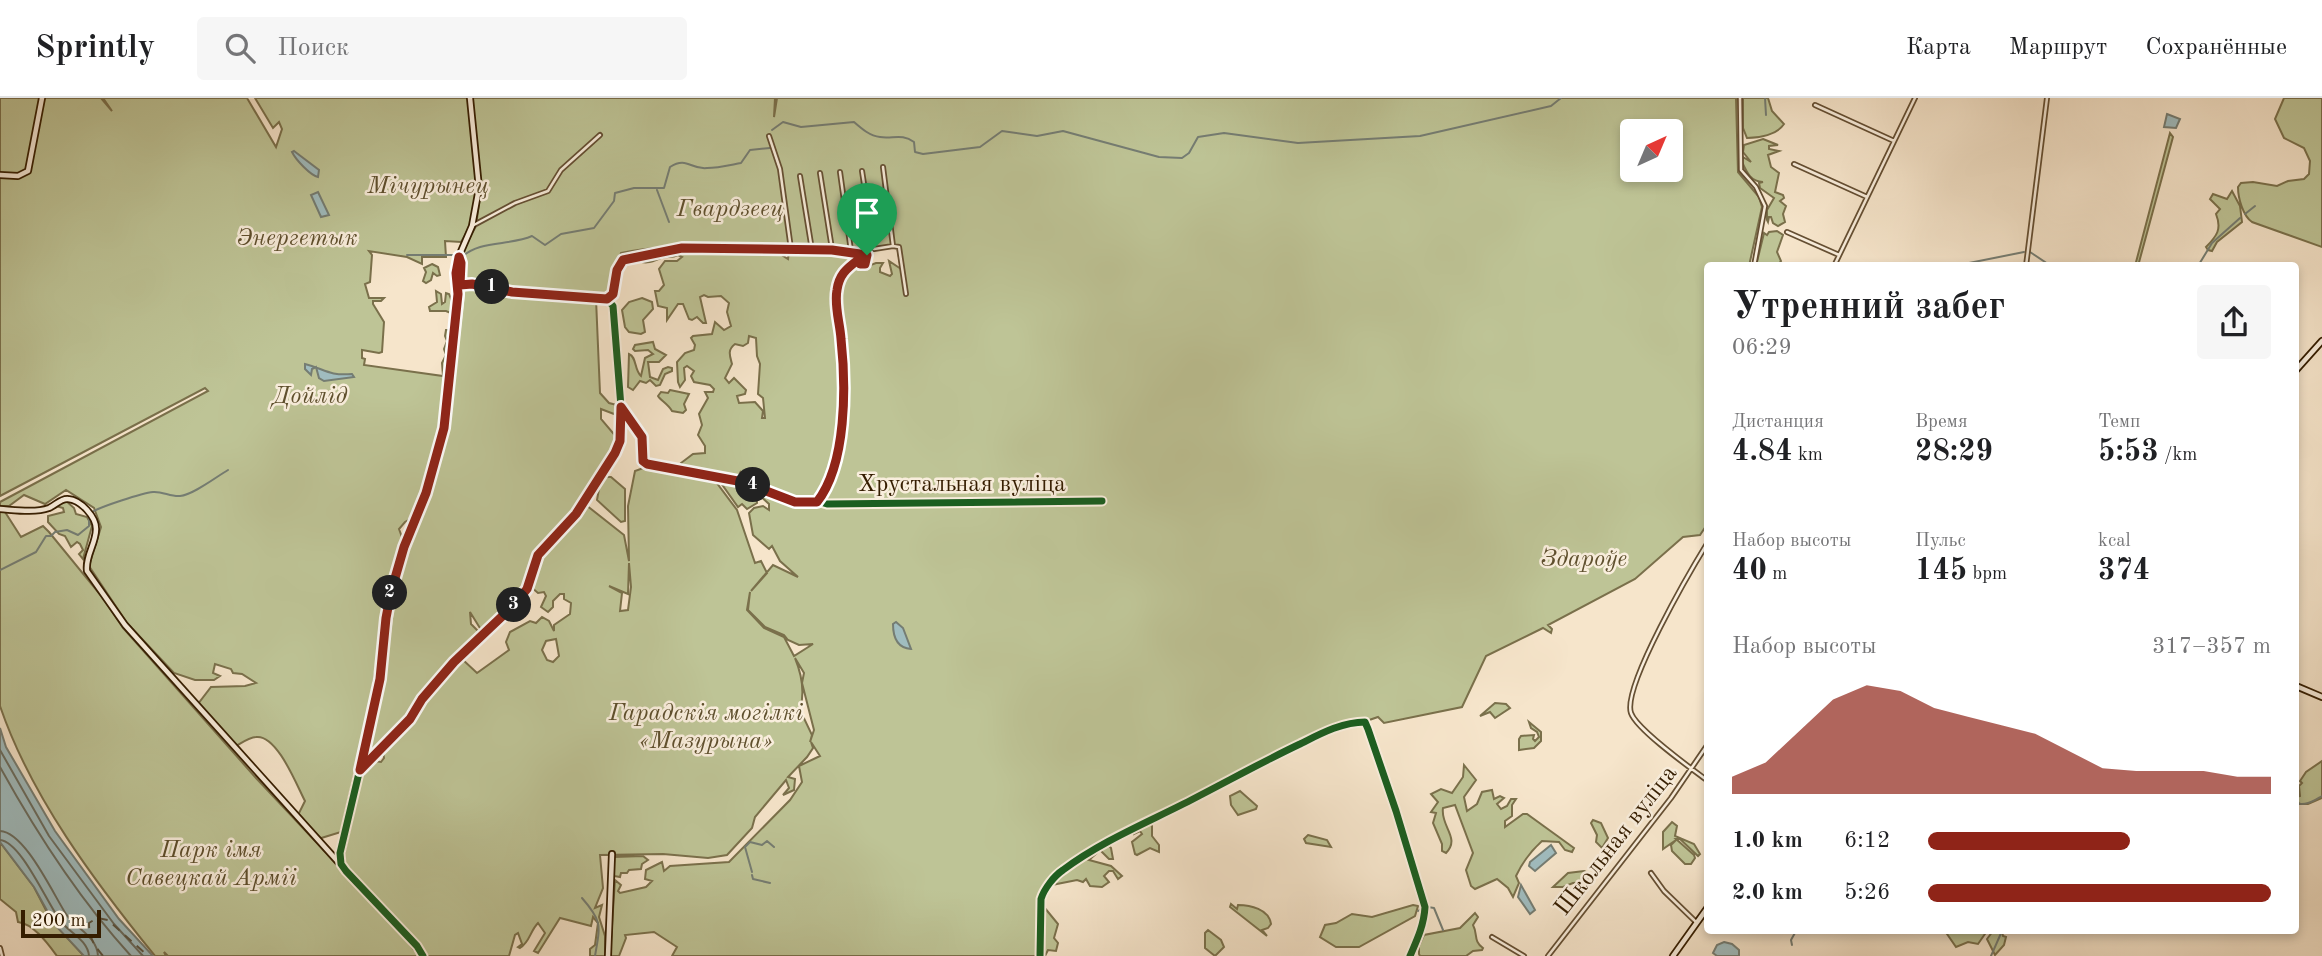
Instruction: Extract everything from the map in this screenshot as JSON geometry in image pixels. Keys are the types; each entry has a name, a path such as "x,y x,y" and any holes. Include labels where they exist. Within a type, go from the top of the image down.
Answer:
{"street":[{"path":"0,175 18,176 28,171 42,98"},
{"path":"341,864 340,853 380,679 391,592 404,547 426,493 444,428 461,263 459,257 472,226 479,188 470,98"},
{"path":"1740,98 1741,170 1756,187 1765,206 1755,262"},
{"path":"1836,262 1915,98"},
{"path":"2027,262 2048,98"},
{"path":"1815,104 1894,141"},
{"path":"472,226 515,203 548,191 561,170 600,135"},
{"path":"769,136 780,169 790,249"},
{"path":"1794,164 1867,197"},
{"path":"883,167 893,246"},
{"path":"862,171 874,249"},
{"path":"840,172 851,251"},
{"path":"820,173 832,250"},
{"path":"800,176 812,250"},
{"path":"1787,232 1839,256"},
{"path":"857,253 860,264 865,264 867,255 874,249 899,247 906,294"},
{"path":"360,770 410,719 422,699 454,662 513,606 527,589 538,555 576,514 615,453 620,441 621,407 613,294 617,270 623,260 682,248 832,250 867,255"},
{"path":"817,502 830,480 841,439 843,367 836,292 842,272 858,260"},
{"path":"458,285 472,284 512,292 607,299 613,294"},
{"path":"607,299 613,306"},
{"path":"2299,367 2322,341"},
{"name":"Хрустальная вуліца","path":"621,407 642,437 643,461 647,464 743,482 795,502 827,504 1102,501"},
{"path":"0,509 46,509 65,498 73,499 90,513 96,525 96,533 86,563 87,571 125,625 417,946 423,956"},
{"path":"1704,548 1682,583 1645,660 1630,708 1642,728 1704,778"},
{"path":"2299,687 2322,697"},
{"path":"1040,956 1041,899 1061,871 1092,851 1255,765 1338,727 1365,722 1396,811 1424,907 1419,935 1410,956"},
{"name":"Школьная вуліца","path":"1548,956 1704,750"},
{"path":"331,854 340,853"},
{"path":"608,956 612,854"},
{"path":"1651,873 1664,891 1696,923"},
{"path":"1672,956 1704,912"},
{"path":"1492,937 1524,956"},
{"path":"0,948 2,956"}],"green space":[{"path":"0,98 101,98 112,111 103,98 247,98 276,147 282,129 279,122 273,128 255,98 470,98 477,190 469,226 461,242 445,241 446,257 422,257 422,264 407,257 369,251 372,255 370,282 365,284 369,298 384,298 381,301 373,301 373,304 384,322 382,352 362,350 364,365 443,376 446,330 450,330 451,334 445,414 425,492 412,518 399,529 403,540 388,590 369,710 341,832 318,839 298,815 305,801 279,752 264,738 248,739 236,746 198,704 211,687 256,683 242,674 233,673 231,669 215,664 213,673 220,676 214,680 195,680 174,673 127,623 89,566 101,527 94,508 66,490 45,504 24,495 9,506 0,506 0,502 208,391 205,388 0,496"},
{"path":"471,98 775,98 774,117 777,98 1736,98 1738,172 1759,197 1762,207 1750,262 1704,262 1704,529 1700,535 1683,537 1635,579 1548,625 1552,629 1551,633 1543,628 1486,656 1462,707 1384,723 1378,717 1311,740 1148,823 1152,826 1152,836 1159,845 1159,852 1150,848 1135,854 1132,842 1142,834 1140,831 1134,834 1134,830 1107,844 1111,848 1113,859 1109,859 1101,848 1096,850 1097,853 1089,860 1111,866 1122,876 1118,879 1113,871 1109,871 1104,876 1109,882 1102,887 1090,886 1086,879 1083,882 1077,880 1052,885 1043,898 1044,907 1058,924 1054,938 1058,943 1056,951 1048,950 1045,956 672,956 677,947 654,932 625,935 619,956 610,956 615,880 621,885 618,891 620,893 646,887 652,881 645,879 646,870 662,862 664,871 670,866 729,862 790,800 802,782 799,766 820,756 811,742 813,748 788,777 795,779 794,790 783,795 789,788 786,780 755,817 752,828 727,855 708,858 663,854 600,855 603,888 595,908 602,905 599,917 605,936 605,956 590,956 590,949 595,945 598,923 593,917 591,926 560,918 538,953 534,951 545,933 538,923 520,948 518,947 522,944 518,933 515,935 509,956 425,956 417,944 346,869 344,854 362,776 374,761 381,762 384,758 383,752 402,735 451,667 469,649 462,659 477,673 509,650 506,642 510,632 530,621 536,623 542,617 549,621 554,631 554,625 570,614 571,603 564,599 564,594 560,594 553,601 553,607 548,612 541,607 546,596 544,592 538,593 531,587 541,554 586,505 624,535 629,561 628,506 635,471 646,467 713,478 737,510 755,563 761,561 767,572 773,565 798,577 780,561 772,546 769,549 753,535 749,513 754,508 763,506 769,510 769,504 756,492 757,503 747,509 742,504 738,507 721,483 722,480 734,483 739,488 745,485 750,487 741,477 741,471 738,478 683,468 681,463 693,454 705,453 705,446 698,435 702,425 699,414 708,398 705,392 713,392 714,389 710,385 694,382 691,376 694,371 687,366 684,368 685,380 680,387 677,362 685,353 694,350 695,345 691,338 693,336 712,334 715,322 724,330 731,326 727,312 729,303 721,296 704,295 700,297 706,323 697,317 689,319 683,304 678,304 667,320 667,308 658,306 655,291 659,291 664,285 659,269 665,261 677,261 682,257 663,257 647,262 633,260 681,253 780,254 788,259 789,251 817,251 849,257 860,269 883,263 880,272 890,276 892,274 889,261 901,269 897,246 718,246 645,249 621,253 608,296 518,291 466,281 462,253 476,226 481,189","holes":["749,336 756,338 760,364 758,394 763,398 765,418 762,418 763,411 755,402 739,403 737,396 745,394 746,390 734,378 729,383 725,378 732,364 731,349 735,344 743,346 748,343","629,563 631,587 628,610 620,611 622,593 609,586 628,594","750,592 748,610 765,627 784,635 788,640 799,645 813,644 794,656 784,637 764,628 747,610","556,639 559,656 553,662 547,660 542,650 546,641","795,658 804,673 802,683 814,730 810,742 812,735 800,710 802,684"]},
{"path":"1743,98 1768,98 1772,111 1784,124 1772,133 1747,138 1743,128"},
{"path":"2284,98 2322,98 2322,247 2252,222 2246,216 2240,201 2238,187 2241,183 2277,186 2304,179 2309,174 2310,161 2304,148 2284,138 2275,119"},
{"path":"2170,133 2173,137 2139,262 2136,262"},
{"path":"1763,139 1778,145 1769,146 1769,149 1779,151 1768,155 1771,167 1779,173 1775,192 1783,195 1784,198 1780,201 1786,206 1783,214 1785,222 1778,226 1773,223 1771,217 1768,222 1767,220 1767,210 1774,198 1760,188 1759,183 1763,182 1752,179 1742,162 1743,157 1751,162 1743,152 1744,145"},
{"path":"2232,191 2240,206 2242,222 2217,242 2212,251 2208,250 2206,247 2217,232 2219,224 2216,214 2220,209 2210,199 2213,194 2227,199"},
{"path":"1777,231 1783,235 1777,252 1781,261 1757,262 1764,233 1767,235"},
{"path":"432,264 438,267 440,275 433,273 431,280 426,283 423,281 426,272 424,268"},
{"path":"465,286 509,293 596,299 600,393 609,403 617,405 618,409 614,414 601,409 601,419 618,439 613,452 575,514 535,560 527,589 483,633 470,612 471,624 480,633 420,697 384,745 365,761 388,652 385,645 386,634 399,567 431,487 449,417 462,289"},
{"path":"436,291 441,294 442,304 445,302 446,293 449,294 455,309 453,314 430,311 429,307 437,302"},
{"path":"642,298 652,302 653,309 643,320 645,332 629,332 625,327 622,310 629,302"},
{"path":"653,342 655,349 666,355 659,362 648,362 650,377 658,380 663,369 668,367 672,368 672,371 665,374 660,385 656,386 650,380 646,383 640,381 633,390 628,387 629,354 641,376 645,358 653,354 648,350 633,349 635,345"},
{"path":"670,390 689,394 683,413 672,411 658,396 661,392 668,393"},
{"path":"604,477 611,477 625,489 625,521 621,522 597,500"},
{"path":"65,500 74,508 76,514 87,517 92,526 83,559 79,554 83,550 80,544 77,542 71,547 65,536 59,534 48,522 48,516 64,512 63,508 56,506"},
{"name":"Парк імя Савецкай Арміі","path":"0,512 5,512 21,537 43,526 49,532 103,598 123,628 256,778 394,925 419,956 168,956 164,952 166,956 155,956 110,899 47,806 13,740 0,706"},
{"path":"1495,703 1506,704 1510,708 1495,718 1490,712 1480,716"},
{"path":"1529,722 1541,732 1541,741 1534,748 1519,750 1521,736 1534,735 1535,741 1539,737"},
{"path":"2322,761 2322,798 2308,804 2299,804 2300,781 2306,772"},
{"path":"1464,765 1476,780 1464,797 1467,811 1477,804 1482,792 1492,790 1494,799 1500,796 1504,798 1497,804 1501,809 1507,806 1511,799 1516,799 1512,805 1512,816 1505,821 1505,827 1527,814 1574,848 1572,852 1565,850 1559,842 1542,841 1518,871 1516,876 1519,883 1513,897 1508,888 1497,879 1475,889 1471,886 1466,870 1473,853 1455,805 1443,808 1451,842 1446,853 1442,851 1442,844 1433,823 1436,813 1431,812 1438,802 1431,794 1441,789 1452,793 1463,777"},
{"path":"1240,791 1257,806 1256,809 1238,815 1231,805 1230,796"},
{"path":"1593,820 1601,823 1608,838 1602,848 1596,842 1597,835 1591,823"},
{"path":"1672,822 1677,826 1675,836 1694,844 1700,854 1698,856 1680,839 1676,839 1694,855 1691,864 1685,864 1672,851 1671,845 1676,840 1663,849 1663,832"},
{"path":"1308,835 1327,840 1331,847 1306,843 1304,839"},
{"path":"0,842 34,887 51,920 84,956 57,956 35,930 18,922 16,912 0,899"},
{"path":"643,856 648,860 642,864 641,869 621,873 620,877 614,876 614,857"},
{"path":"1584,871 1590,874 1587,882 1553,887 1568,873"},
{"path":"1231,904 1237,909 1238,905 1263,911 1271,924 1262,930 1267,936 1230,907"},
{"path":"1413,905 1418,906 1415,916 1359,947 1336,947 1320,937 1325,925 1336,923 1352,914 1372,917"},
{"path":"1475,913 1478,917 1473,925 1482,950 1473,951 1466,956 1420,956 1419,946 1424,935 1460,928"},
{"path":"1208,930 1221,940 1224,947 1215,956 1205,948 1205,933"},
{"path":"1947,934 1985,934 1978,944 1968,942 1956,947"},
{"path":"1991,934 2003,934 2006,937 2004,945 1995,955 1987,939"}],"water":[{"path":"2167,114 2180,119 2176,128 2164,127"},
{"path":"292,152 319,170 318,177 300,163"},
{"path":"318,192 329,215 321,217 311,195"},
{"path":"305,364 315,367 311,375 305,369"},
{"path":"316,368 332,373 352,374 354,377 324,381 319,378"},
{"path":"896,622 903,628 911,649 897,641 893,624"},
{"path":"0,728 6,747 55,831 119,919 153,956 84,956 55,925 34,887 0,842"},
{"path":"1551,845 1556,853 1535,871 1529,866 1530,862"},
{"path":"1521,885 1535,910 1530,914 1518,897"},
{"path":"1724,942 1739,950 1739,956 1717,956 1713,953 1717,945"}],"waterway":[{"path":"772,130 783,122 801,127 854,122 876,136 910,139 914,142 915,152 923,154 980,147 1002,131 1037,136 1063,131 1159,157 1182,158 1189,153 1198,137 1224,133 1298,143 1420,136 1551,106 1561,98"},
{"path":"1765,98 1766,115"},
{"path":"462,257 477,248 532,236 545,245 561,234 594,228 614,201 615,193 634,188 664,188 670,167 676,164 685,163 702,168 724,166 741,163 750,150 770,148"},
{"path":"657,190 669,222"},
{"path":"2245,214 2255,206"},
{"path":"2200,262 2212,243 2240,218"},
{"path":"1974,262 2024,252"},
{"path":"2030,252 2045,262"},
{"path":"407,255 453,255"},
{"path":"92,512 148,493 185,495 228,470"},
{"path":"0,570 36,552 46,536 67,530 78,535 89,526 89,516"},
{"path":"2299,804 2322,796"},
{"path":"752,872 745,847 750,842 762,845 767,841 774,847"},
{"path":"752,875 753,879 770,883"},
{"path":"582,898 597,919 595,956"},
{"path":"1428,907 1434,908 1443,930"},
{"path":"1792,945 1794,934"},
{"path":"1991,956 2001,934"}],"ferry route":[{"path":"103,956 90,933 89,923 97,918 108,920 148,956"}],"cycle path":[{"path":"423,956 417,946 346,871 341,864 340,853 377,697 391,592 404,547 426,493 444,428 461,280 459,257"},
{"path":"607,299 613,306 621,407 642,437 643,461 647,465 743,482 795,502 817,501 827,504 1102,501"},
{"path":"1040,956 1041,899 1044,891 1056,876 1078,859 1315,736 1340,726 1365,722 1425,907 1422,926 1410,956"}],"route":[{"path":"682,248 832,250 867,255 865,264 860,264 858,260 842,272 837,287 843,367 841,439 830,480 817,502 795,502 743,482 647,464 643,461 642,437 621,407 622,427 615,453 576,514 538,555 527,589 513,606 454,662 422,699 410,719 360,770 380,679 391,592 404,547 432,475 444,428 458,294 456,263 459,257 460,285 472,284 512,292 607,299 613,294 617,270 623,260 682,248"}],"park label":[{"name":"Мічурынец","path":"428,185"},
{"name":"Гвардзеец","path":"730,208"},
{"name":"Энергетык","path":"297,237"},
{"name":"Дойлід","path":"310,395"},
{"name":"Здароўе","path":"1584,558"},
{"name":"Гарадскія могілкі «Мазурына»","path":"706,726"}]}
